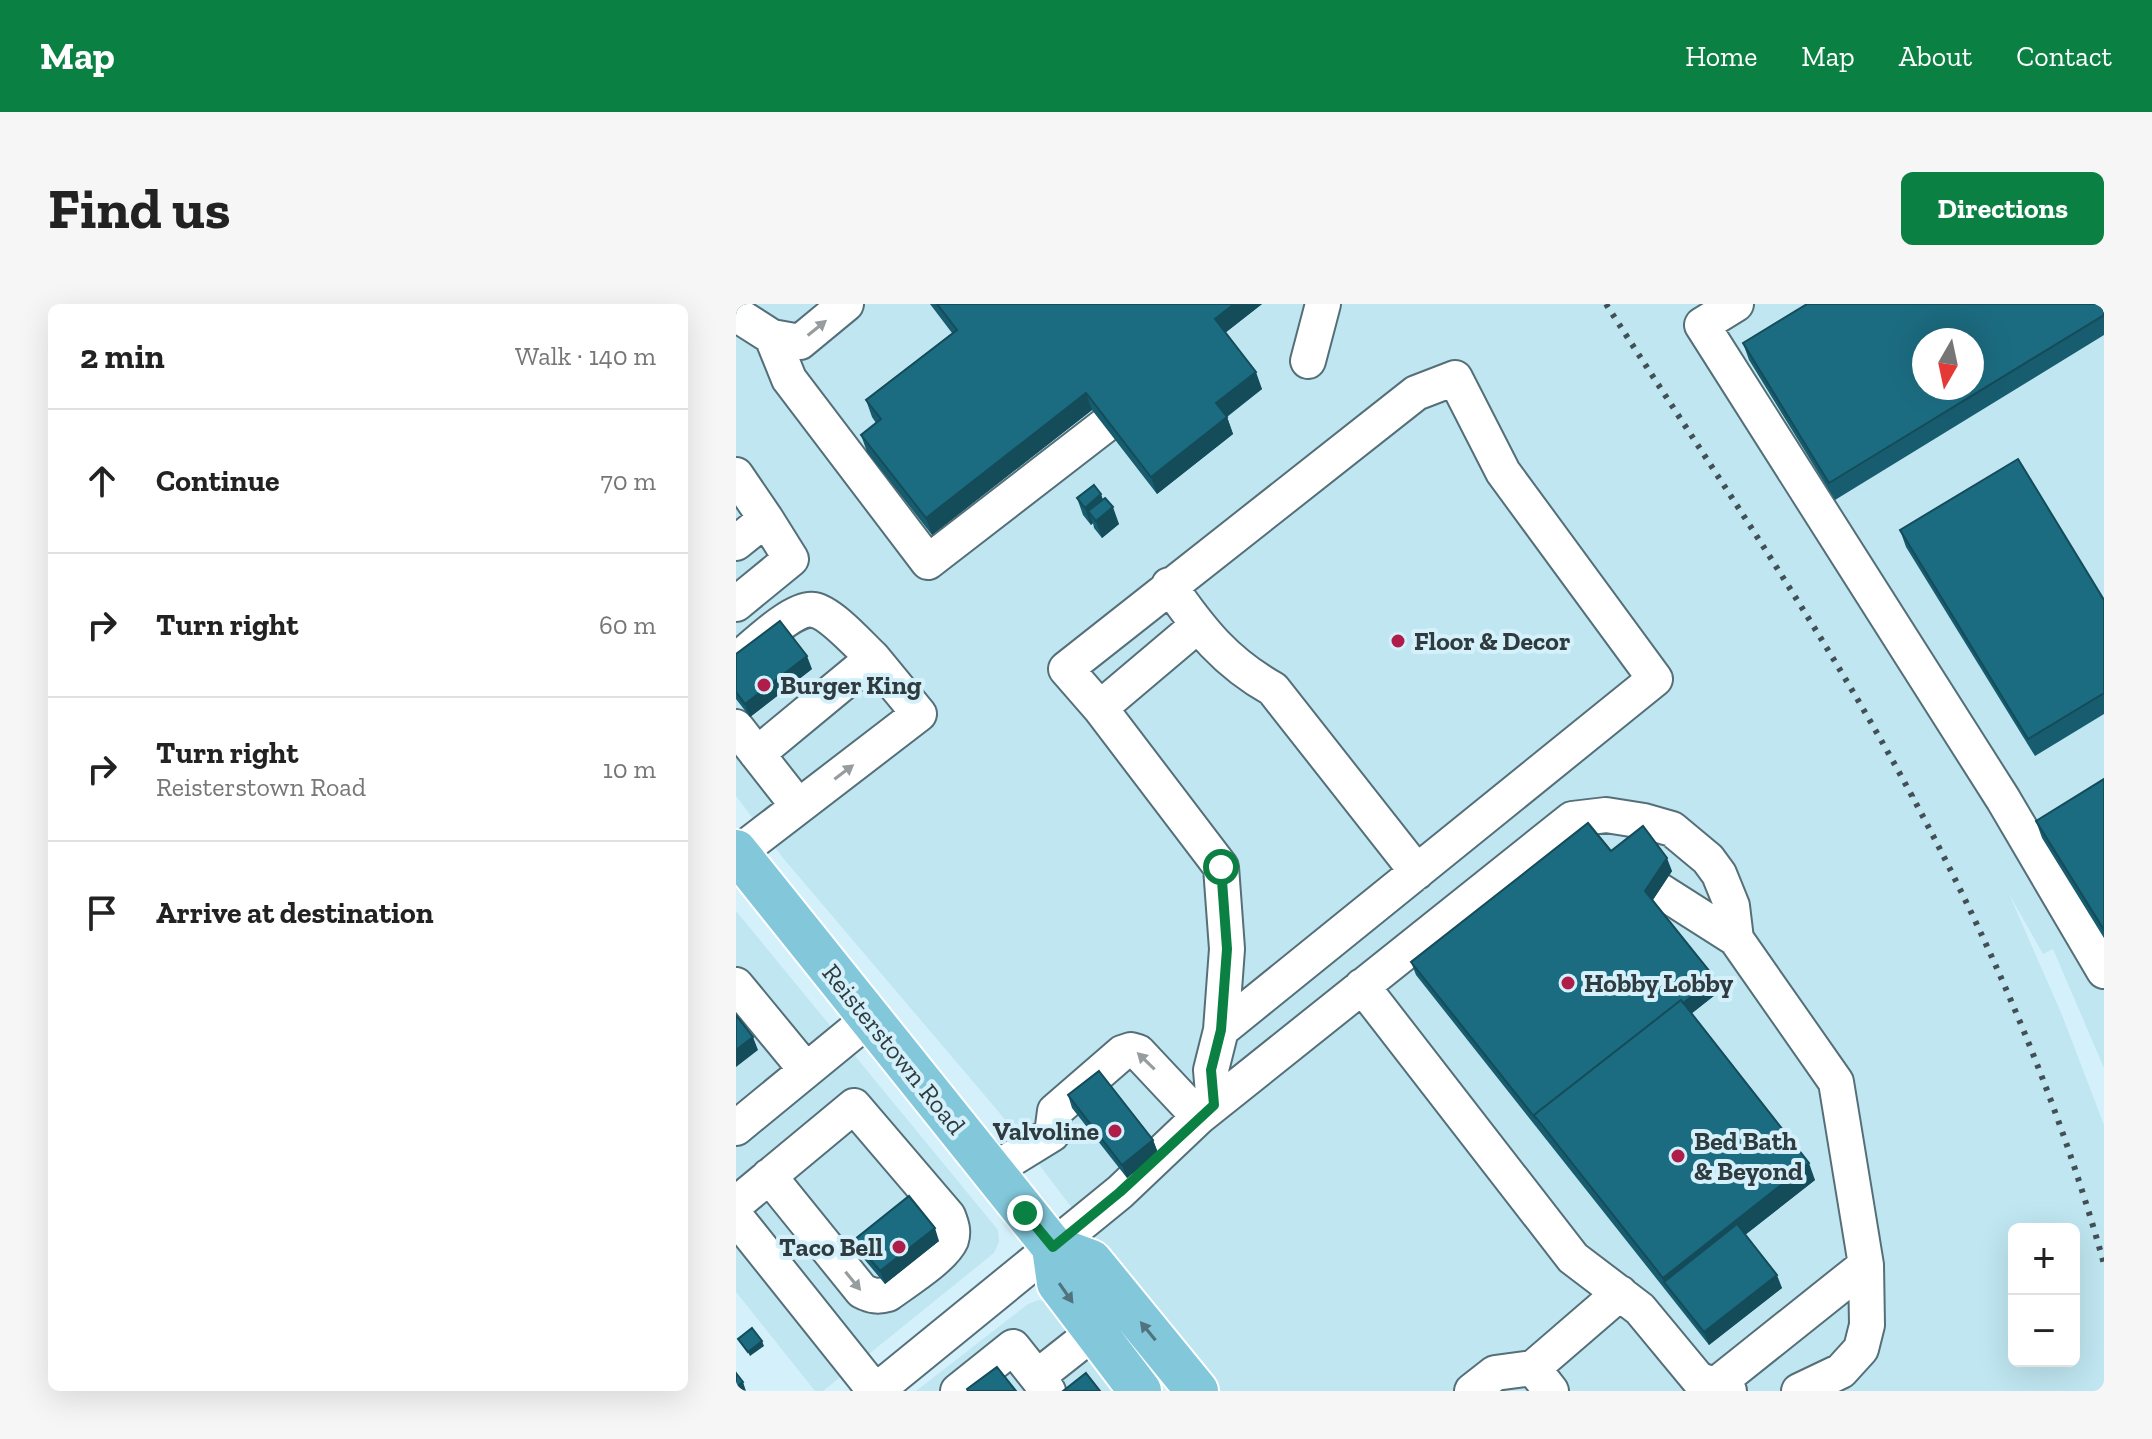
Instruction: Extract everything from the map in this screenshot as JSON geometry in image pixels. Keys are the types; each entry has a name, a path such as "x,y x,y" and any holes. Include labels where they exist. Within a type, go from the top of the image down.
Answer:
{"main road":[{"name":"Reisterstown Road","path":"740,863 870,1018 1053,1247 1058,1283 1140,1391"},
{"path":"1053,1247 1091,1261 1197,1391"}],"street":[{"path":"736,314 772,337 800,342 846,304"},
{"path":"1308,361 1323,304"},
{"path":"1736,304 1702,325 2003,799 2104,971"},
{"path":"772,337 789,379 928,562 1104,426"},
{"path":"1206,1111 1211,1070 1221,1030 1227,949 1221,867 1100,708 1066,669 1416,393 1455,378 1503,472 1655,679 1221,1030"},
{"path":"736,475 791,559 736,604"},
{"path":"736,543 766,519"},
{"path":"1169,585 1197,626 1243,672 1273,689 1417,872"},
{"path":"736,661 800,611 815,610 828,617 873,658 919,714 798,806 740,863"},
{"path":"1100,708 1197,626"},
{"path":"757,754 873,658"},
{"path":"736,727 798,806"},
{"path":"736,1217 875,1391 1120,1192 1206,1111 1572,819 1606,815 1672,829 1700,852 1719,874 1732,906 1736,939"},
{"path":"1659,890 1736,939 1836,1082 1866,1265 1867,1325 1861,1349 1841,1371 1799,1391"},
{"path":"736,985 806,1070"},
{"path":"1362,986 1573,1258 1640,1309 1698,1379 1717,1389 1866,1265"},
{"path":"736,1128 870,1018"},
{"path":"992,1171 1026,1153 1052,1134 1055,1111 1122,1053 1131,1050 1138,1052 1206,1111"},
{"path":"736,1204 769,1176 854,1106 948,1216 953,1229 951,1241 943,1251 888,1294 879,1297 862,1291 769,1176"},
{"path":"1472,1391 1495,1373 1542,1380 1620,1293"},
{"path":"958,1391 1013,1347 1043,1384 1094,1332"}],"shaded area":[{"path":"736,304 2104,304 2104,1068 2053,949 2043,954 2009,894 2062,1015 2104,1125 2104,1391 1221,1391 998,1111 783,858 736,796"},
{"path":"736,911 998,1230 999,1242 994,1253 823,1391 815,1391 736,1292"},
{"path":"1039,1300 1053,1304 1118,1391 916,1391 1028,1304"}],"building":[{"path":"937,304 1234,304 1215,319 1256,372 1216,403 1227,417 1151,477 1086,393 926,518 861,435 881,419 866,400 957,330"},
{"path":"1807,304 2103,304 2104,315 1984,388 1984,328 1912,328 1912,400 1965,400 1829,483 1743,343"},
{"path":"2018,459 2104,600 2104,693 2028,739 1900,530"},
{"path":"1094,485 1101,494 1085,508 1077,498"},
{"path":"1105,498 1113,507 1096,521 1088,511"},
{"name":"Burger King","path":"780,621 807,656 745,704 736,692 736,654"},
{"path":"2104,779 2104,930 2036,821"},
{"name":"Hobby Lobby","path":"1588,823 1611,851 1643,826 1667,858 1645,891 1715,978 1683,1003 1681,1000 1534,1115 1536,1119 1411,962"},
{"name":"Bed Bath & Beyond","path":"1681,1000 1809,1163 1663,1278 1534,1115"},
{"path":"736,1015 753,1037 736,1050"},
{"name":"Valvoline","path":"1099,1071 1153,1140 1122,1165 1068,1095"},
{"name":"Taco Bell","path":"909,1196 935,1228 880,1271 854,1240"},
{"path":"1737,1224 1777,1275 1704,1332 1664,1282"},
{"path":"752,1328 762,1341 748,1352 738,1339"},
{"path":"997,1367 1016,1391 968,1391 967,1389"},
{"path":"736,1373 743,1382 736,1387"},
{"path":"1086,1373 1100,1391 1063,1391"}],"railway":[{"path":"1606,304 1803,609 1912,796 1969,909 2021,1025 2066,1143 2104,1264"}],"place":[{"name":"Floor & Decor","path":"1398,641"},
{"name":"Burger King","path":"764,685"},
{"name":"Hobby Lobby","path":"1568,983"},
{"name":"Valvoline","path":"1115,1131"},
{"name":"Bed Bath & Beyond","path":"1678,1156"},
{"name":"Taco Bell","path":"899,1247"}],"route":[{"path":"1025,1213 1053,1247 1120,1192 1214,1105 1211,1070 1221,1030 1227,949 1221,867"}]}
